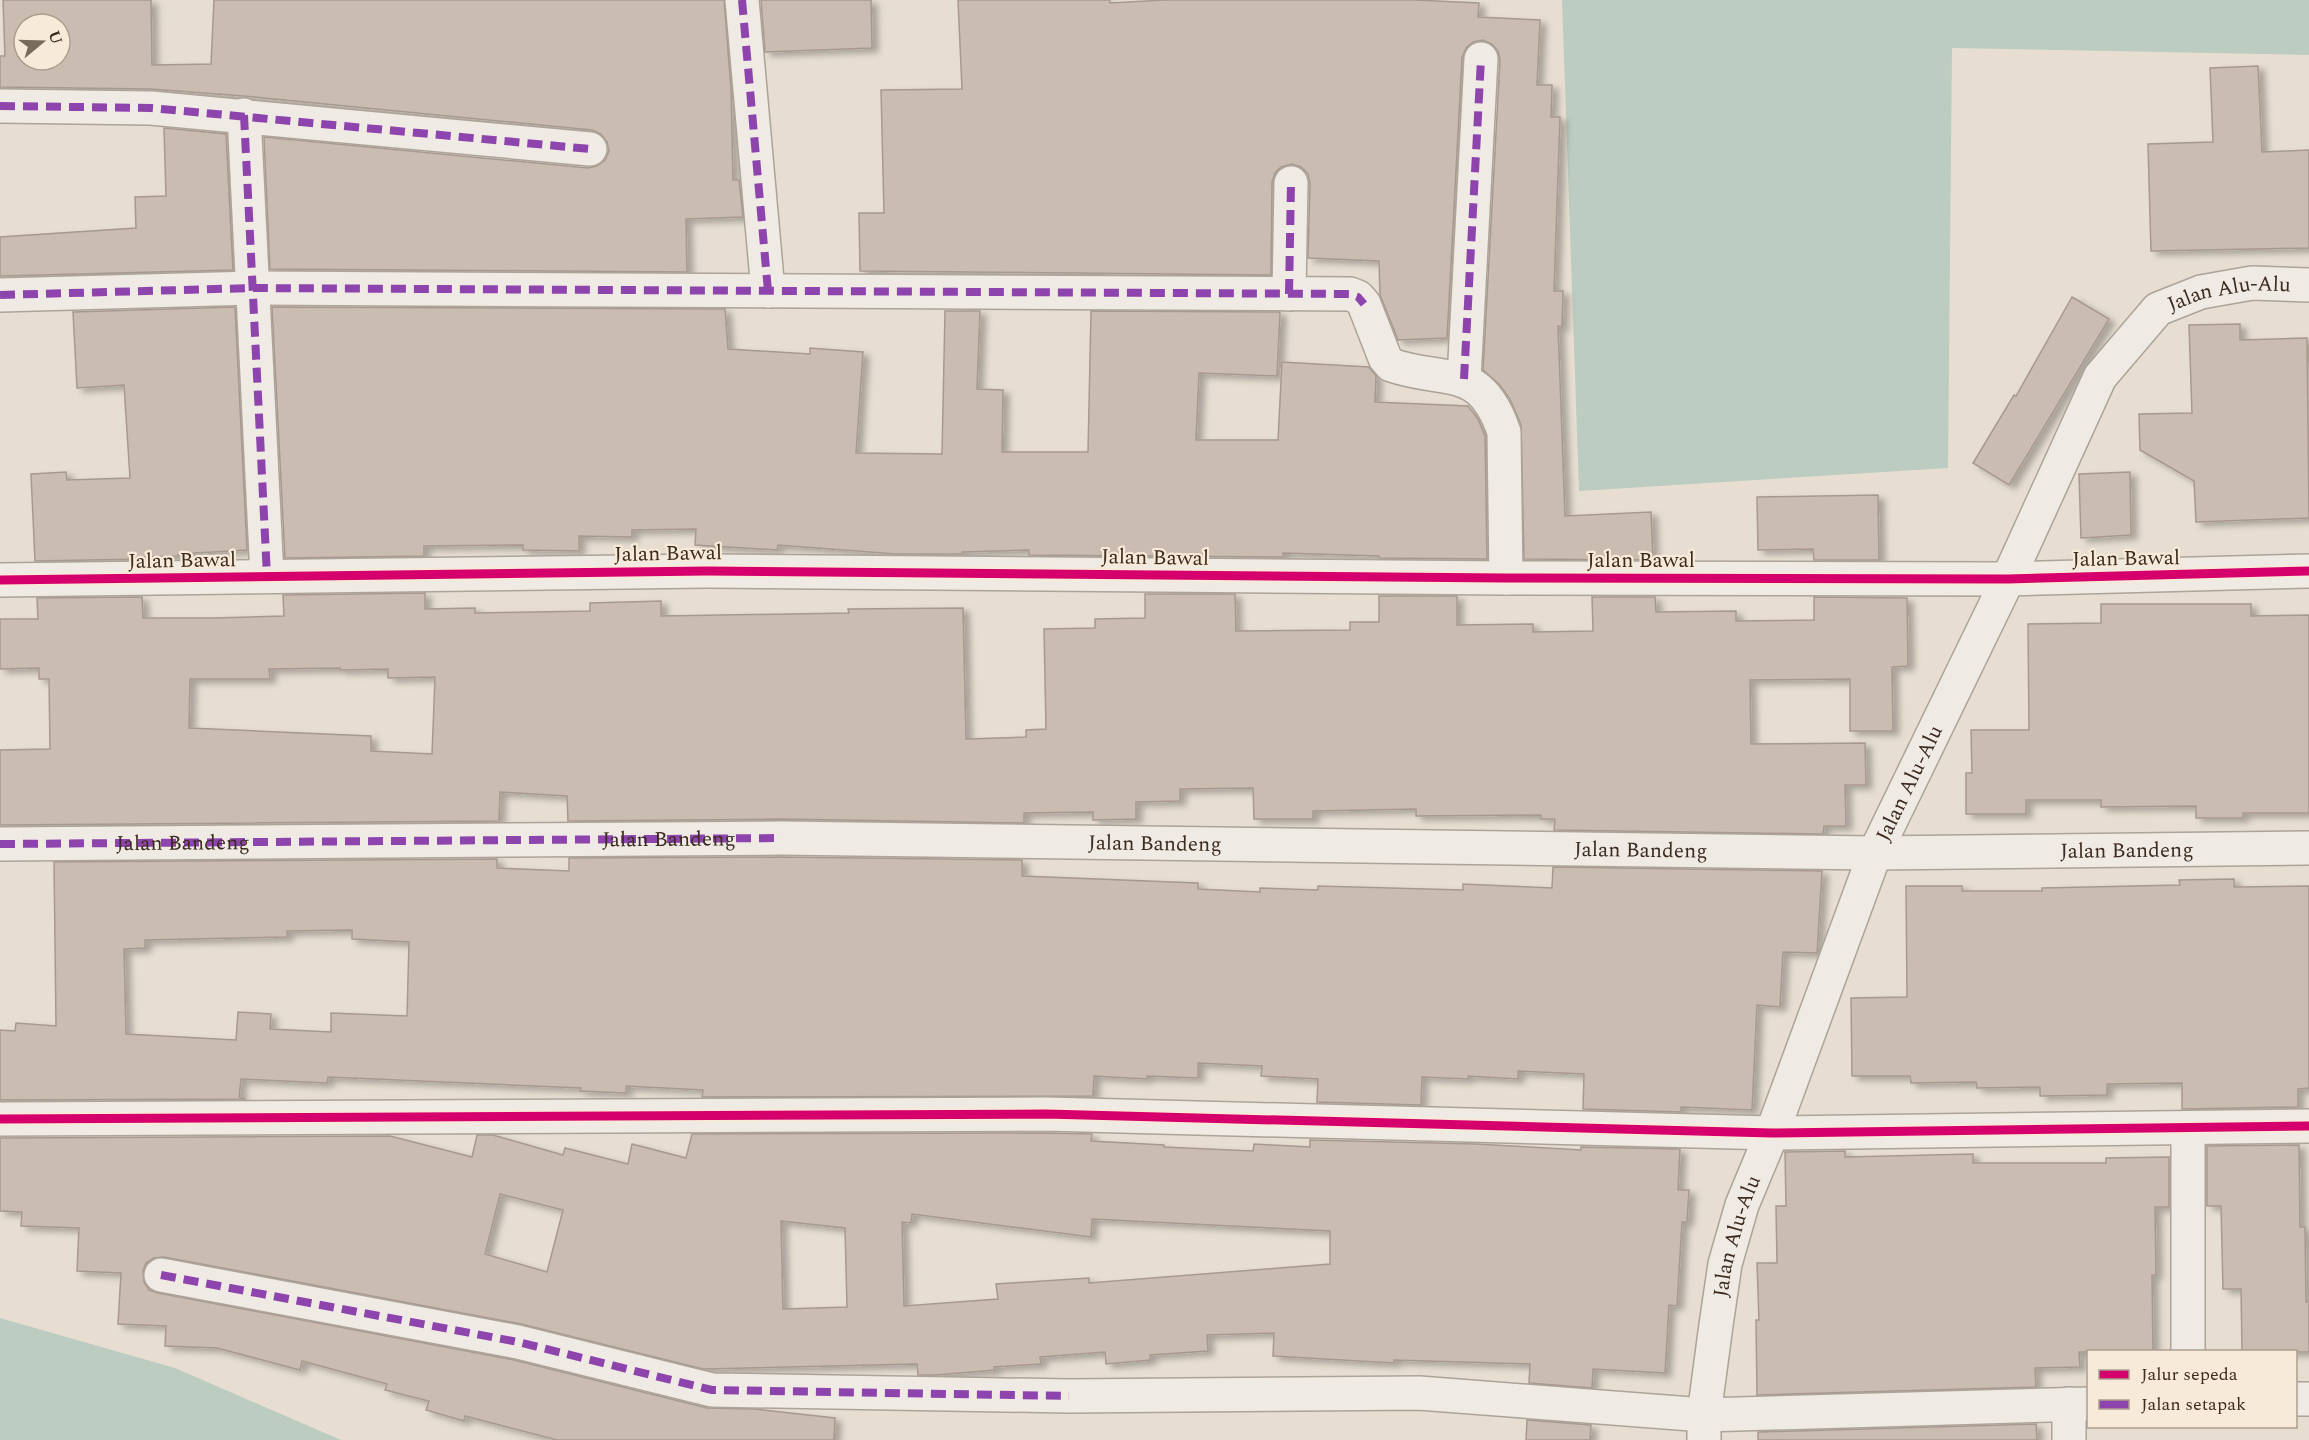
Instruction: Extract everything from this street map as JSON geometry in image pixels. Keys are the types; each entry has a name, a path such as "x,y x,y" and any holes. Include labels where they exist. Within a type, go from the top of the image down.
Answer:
{"street":[{"path":"742,0 768,291"},
{"path":"1464,379 1481,59"},
{"path":"0,106 152,108 590,149"},
{"path":"244,115 267,576"},
{"path":"1289,294 1291,183"},
{"name":"Jalan Alu-Alu","path":"1704,1428 1725,1264 1742,1205 1772,1133 1875,853 2008,579 2100,377 2158,309 2201,292 2252,283 2309,285"},
{"path":"0,295 253,288 1350,294 1358,297 1364,304 1385,358 1391,365 1464,379 1478,388 1498,415 1504,432 1506,578"},
{"name":"Jalan Bawal","path":"0,580 707,571 1506,578 2008,579 2309,572"},
{"name":"Jalan Bandeng","path":"0,844 782,838 1875,853 2309,848"},
{"path":"0,1119 1046,1114 1772,1133 2309,1126"},
{"path":"2188,1128 2188,1350"},
{"path":"161,1275 518,1342 712,1390 1069,1396 1419,1393 1704,1428 2079,1404 2070,1440"}],"shaded area":[{"path":"1562,0 2309,0 2309,55 1952,48 1948,468 1579,491"},
{"path":"0,1318 175,1368 341,1440 0,1440"}],"building":[{"path":"3,0 151,0 152,65 211,64 214,0 724,0 731,89 733,180 739,180 743,217 686,219 687,272 270,269 264,137 588,168 597,166 605,160 609,151 607,142 601,134 592,130 244,96 151,89 0,87 0,56 5,56"},
{"path":"761,0 871,0 872,48 765,52"},
{"path":"958,0 1110,0 1110,3 1164,0 1415,0 1479,3 1478,17 1540,20 1537,85 1552,85 1551,117 1560,117 1554,291 1563,291 1562,327 1558,326 1565,516 1651,512 1653,560 1524,559 1521,425 1510,399 1499,384 1483,370 1500,60 1498,51 1492,44 1483,40 1473,42 1466,48 1462,58 1447,338 1398,340 1380,295 1379,261 1308,258 1310,183 1308,174 1301,167 1292,164 1281,167 1275,173 1272,182 1271,275 860,271 859,213 884,213 881,90 962,89"},
{"path":"2258,66 2262,152 2309,150 2309,248 2151,251 2148,144 2213,142 2210,68"},
{"path":"164,128 226,134 233,270 0,276 0,237 136,228 135,197 166,196"},
{"path":"2072,297 2109,319 2009,485 1973,463 2014,395 2016,396"},
{"path":"235,307 247,550 141,557 141,559 35,561 31,474 66,472 67,480 130,478 124,385 77,388 73,312"},
{"path":"272,307 725,309 728,349 810,354 810,348 863,352 856,453 942,454 945,311 980,311 977,389 1003,390 1002,452 1088,452 1091,311 1280,312 1277,376 1199,373 1196,440 1278,440 1282,362 1369,367 1376,376 1375,402 1468,406 1478,419 1485,436 1487,559 1379,558 1379,556 1283,553 1283,557 1029,555 1029,550 962,552 962,554 896,554 778,545 777,550 695,545 696,529 632,530 632,537 579,536 579,551 523,550 523,545 424,546 424,556 285,558"},
{"path":"2240,324 2240,340 2307,338 2309,518 2196,522 2194,481 2140,450 2139,414 2192,413 2189,325"},
{"path":"2130,472 2131,535 2081,538 2079,474"},
{"path":"1878,495 1879,560 1814,560 1813,549 1758,550 1757,497"},
{"path":"425,593 425,609 475,608 475,613 590,611 590,603 661,601 661,616 849,613 848,609 963,608 966,739 1026,737 1026,730 1046,729 1044,629 1095,628 1095,619 1145,618 1145,594 1235,594 1236,631 1350,630 1350,622 1379,622 1379,596 1457,596 1457,625 1533,624 1533,632 1593,631 1592,597 1655,597 1656,612 1736,611 1736,621 1814,620 1814,597 1907,598 1908,666 1892,667 1893,731 1850,731 1850,679 1750,680 1751,744 1865,743 1866,785 1845,785 1846,826 1824,826 1823,834 1554,830 1555,819 1541,819 1541,815 1416,816 1416,809 1313,811 1313,819 1254,819 1253,788 1180,789 1180,801 1136,802 1136,819 1093,820 1093,812 1024,813 1024,823 782,819 568,821 567,796 500,792 499,821 0,825 0,750 50,749 49,679 39,679 39,668 0,669 0,619 38,619 37,598 142,597 143,618 284,616 283,595","holes":["340,668 340,670 388,669 388,678 435,677 432,754 371,751 371,736 189,728 190,679 270,679 269,669"]},
{"path":"2101,604 2251,604 2251,616 2309,615 2309,813 2243,813 2243,818 2196,818 2196,806 2101,807 2101,800 2026,800 2026,814 1966,814 1966,773 1972,773 1971,730 2029,730 2028,624 2101,623"},
{"path":"782,857 1022,860 1022,876 1198,883 1198,889 1260,892 1260,888 1318,890 1318,886 1463,890 1463,884 1552,888 1553,867 1822,871 1817,953 1783,952 1780,1007 1757,1005 1752,1110 1681,1107 1681,1112 1583,1109 1584,1074 1518,1071 1518,1079 1468,1076 1468,1079 1422,1077 1421,1105 1317,1102 1318,1079 1261,1076 1262,1066 1198,1063 1198,1078 1147,1076 1147,1079 1094,1076 1093,1096 702,1097 703,1090 626,1086 626,1093 580,1091 581,1088 328,1077 327,1083 241,1079 239,1097 246,1099 0,1100 0,1030 15,1031 16,1023 56,1026 54,862 497,859 497,868 569,871 569,858","holes":["352,930 352,939 409,942 407,1016 331,1013 331,1032 270,1029 271,1014 238,1012 236,1040 126,1034 124,949 145,948 145,940 287,937 287,931"]},
{"path":"2234,879 2234,887 2309,886 2309,1088 2298,1089 2298,1107 2182,1109 2182,1083 2107,1084 2107,1095 2040,1096 2040,1087 1977,1088 1976,1082 1911,1083 1910,1076 1852,1076 1851,998 1907,997 1906,886 1962,886 1962,891 2042,891 2042,888 2180,885 2179,880"},
{"path":"692,1134 1092,1134 1091,1141 1253,1151 1254,1144 1310,1147 1310,1140 1476,1144 1581,1150 1581,1147 1680,1149 1678,1190 1689,1190 1687,1222 1682,1222 1677,1306 1669,1305 1665,1373 1593,1369 1592,1388 1529,1383 1530,1364 1394,1360 1394,1363 1273,1356 1274,1333 1207,1335 1208,1351 1150,1355 1150,1360 1106,1364 1105,1352 1040,1357 1041,1364 994,1367 995,1370 936,1375 918,1375 917,1364 703,1369 521,1324 164,1257 154,1258 146,1263 143,1271 144,1282 149,1290 158,1293 514,1360 707,1408 754,1409 835,1418 834,1440 557,1440 465,1416 464,1421 426,1410 429,1401 385,1390 387,1384 302,1361 300,1370 217,1348 165,1346 166,1326 118,1324 121,1273 77,1271 79,1228 21,1226 22,1212 0,1211 0,1138 390,1136 472,1157 477,1135 493,1135 563,1155 565,1148 628,1164 632,1144 686,1158","holes":["500,1194 563,1210 547,1272 485,1254","912,1214 1091,1237 1092,1219 1330,1231 1330,1264 1089,1283 1089,1278 996,1284 998,1299 904,1306 902,1222 911,1223","781,1221 845,1228 847,1307 783,1309"]},
{"path":"2299,1145 2300,1227 2305,1227 2309,1352 2242,1350 2241,1289 2223,1289 2221,1206 2207,1206 2207,1146"},
{"path":"1845,1151 1845,1157 1973,1154 1973,1163 2106,1163 2106,1158 2169,1157 2169,1207 2155,1207 2156,1275 2152,1275 2153,1350 2079,1352 2080,1367 2035,1368 2036,1387 1757,1395 1756,1320 1759,1320 1757,1263 1777,1263 1776,1206 1786,1206 1785,1152"},
{"path":"1527,1420 1591,1425 1590,1440 1526,1440"},
{"path":"2036,1424 2037,1440 1758,1440 1758,1432"}],"marked path":[{"path":"742,0 768,291"},
{"path":"1464,379 1481,59"},
{"path":"0,106 151,108 590,149"},
{"path":"244,115 267,576"},
{"path":"1289,294 1291,183"},
{"path":"0,295 253,288 1350,294 1358,297 1364,304"},
{"path":"0,844 782,838"},
{"path":"161,1275 518,1342 712,1390 1069,1396"}],"cycle path":[{"path":"0,580 707,571 1506,578 2008,579 2309,571"},
{"path":"0,1119 1046,1114 1772,1133 2309,1126"}]}
